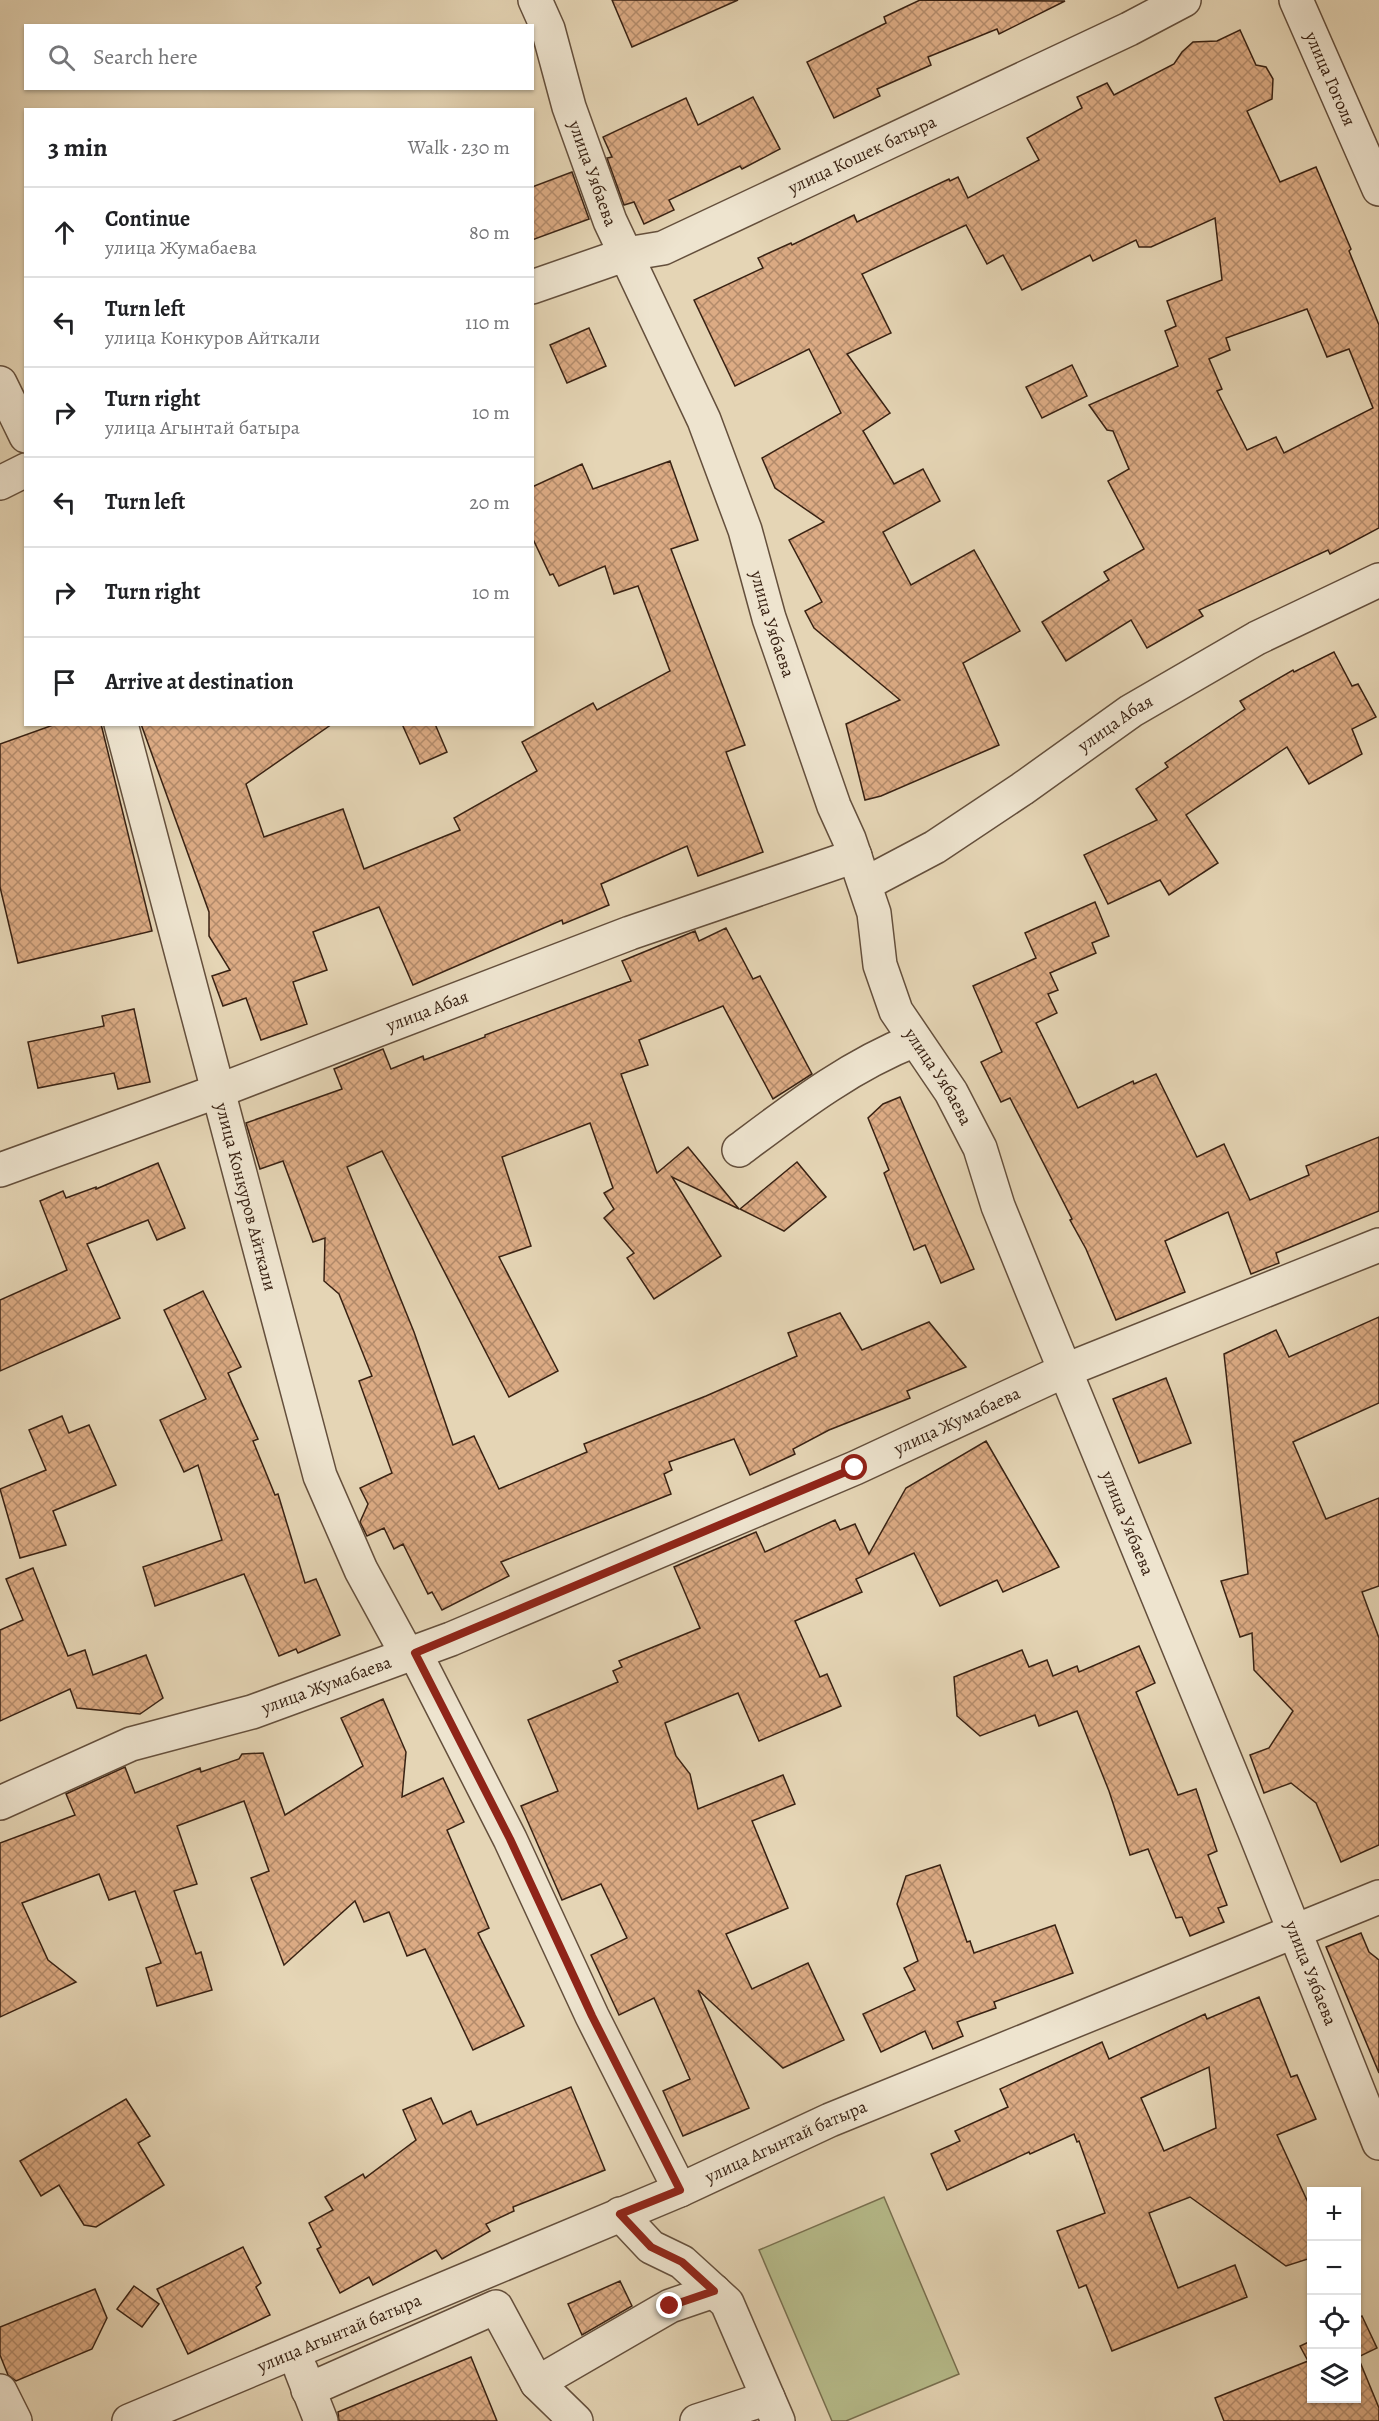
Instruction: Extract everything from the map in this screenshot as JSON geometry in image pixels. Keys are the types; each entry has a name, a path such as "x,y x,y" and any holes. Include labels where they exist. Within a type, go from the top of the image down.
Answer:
{"street":[{"name":"улица Уябаева","path":"535,0 548,29 569,107 610,221 704,420 745,530 769,618 802,716 874,913 880,965 896,1011 951,1092 980,1148 998,1206 1124,1518 1296,1932 1379,2143"},
{"name":"улица Кошек батыра","path":"534,286 627,254 663,248 1129,29 1184,0"},
{"name":"улица Гоголя","path":"1296,0 1379,189"},
{"path":"0,383 24,432"},
{"path":"0,483 24,471"},
{"name":"улица Абая","path":"0,1170 218,1091 630,933 935,847 1022,789 1131,711 1257,638 1379,580"},
{"name":"улица Конкуров Айткали","path":"122,726 320,1476 361,1570 412,1655 510,1839 592,2016 680,2190"},
{"path":"739,1149 821,1089 884,1052 915,1040"},
{"name":"улица Жумабаева","path":"0,1803 131,1744 252,1712 412,1655 855,1468 1066,1370 1379,1245"},
{"name":"улица Агынтай батыра","path":"129,2421 680,2190 830,2120 1379,1897"},
{"path":"620,2214 651,2247 682,2262 727,2303 773,2410 697,2421"},
{"path":"537,2383 670,2306 714,2291"},
{"path":"308,2390 496,2307 537,2383 576,2421"},
{"path":"293,2351 321,2421"},
{"path":"0,2391 15,2421"}],"green space":[{"path":"884,2197 959,2374 846,2421 832,2421 759,2250"}],"building":[{"path":"612,0 738,0 632,47"},
{"path":"920,0 1065,1 999,34 997,29 928,57 931,65 877,89 880,96 834,118 807,62 886,23 884,17"},
{"path":"1240,30 1256,65 1266,67 1273,79 1272,99 1247,111 1280,182 1316,167 1351,249 1349,251 1379,325 1379,528 1330,554 1328,550 1199,610 1203,616 1147,648 1131,620 1066,661 1042,622 1109,580 1104,572 1144,549 1108,481 1129,469 1113,431 1107,430 1089,405 1178,366 1165,331 1176,326 1167,301 1222,280 1215,218 1151,247 1139,247 1136,240 1093,261 1090,255 1022,290 1003,255 987,264 966,225 862,274 891,333 847,354 890,413 863,431 894,484 923,469 940,501 883,532 911,585 974,550 1020,631 963,663 999,745 881,796 865,800 846,724 900,700 814,628 805,611 822,602 789,540 824,522 775,488 762,458 841,413 809,349 735,386 694,300 763,268 758,258 791,243 792,245 854,215 857,222 949,179 950,181 958,177 968,198 1039,160 1027,138 1082,108 1077,97 1107,83 1114,95 1174,64 1193,42 1217,41","holes":["1307,309 1327,357 1349,349 1373,408 1284,453 1276,437 1247,450 1217,391 1222,389 1209,359 1230,350 1226,338"]},
{"path":"753,97 780,149 742,169 740,166 669,200 674,210 644,224 634,202 624,205 607,158 612,157 603,137 686,98 698,125"},
{"path":"572,172 589,219 534,239 534,186"},
{"path":"589,328 606,366 567,383 550,345"},
{"path":"1072,365 1087,396 1042,418 1026,387"},
{"path":"670,461 698,540 671,549 745,745 726,752 763,852 698,876 687,846 601,884 609,905 563,924 562,920 413,985 379,907 313,932 327,970 293,982 307,1024 261,1040 246,998 223,1006 212,976 230,970 209,936 209,912 142,726 329,726 246,784 264,837 343,809 364,869 460,830 454,818 537,771 522,742 593,703 597,710 670,671 638,586 614,594 605,566 559,586 553,574 550,575 534,541 534,486 582,464 593,489"},
{"path":"1334,652 1352,686 1358,684 1376,717 1352,729 1362,754 1309,784 1287,747 1186,815 1218,863 1169,895 1160,880 1108,904 1084,855 1157,820 1136,789 1168,767 1165,763 1245,709 1240,701 1293,670 1294,672"},
{"path":"50,726 101,726 152,931 18,963 0,887 0,744"},
{"path":"403,726 436,726 447,752 420,764"},
{"path":"1095,902 1109,936 1092,943 1096,953 1050,973 1058,990 1048,994 1057,1013 1036,1023 1078,1108 1133,1081 1134,1084 1156,1074 1197,1157 1224,1144 1250,1200 1309,1175 1306,1166 1379,1137 1379,1211 1276,1253 1279,1263 1251,1274 1228,1212 1165,1241 1185,1292 1116,1320 1086,1249 1070,1220 1072,1219 1010,1098 1001,1102 981,1062 1002,1052 973,986 1036,958 1025,933"},
{"path":"726,928 753,979 760,976 812,1074 773,1099 723,1006 639,1040 648,1065 621,1074 657,1173 688,1147 739,1209 672,1177 721,1256 654,1299 627,1258 634,1253 604,1218 614,1209 604,1193 613,1188 590,1123 502,1157 531,1246 499,1257 558,1371 509,1397 382,1151 347,1167 414,1332 453,1445 474,1436 499,1489 587,1452 584,1444 706,1396 797,1356 788,1333 840,1313 862,1350 929,1322 966,1367 907,1391 910,1398 829,1430 793,1449 795,1454 750,1475 734,1439 669,1462 672,1470 664,1474 671,1494 501,1562 509,1576 442,1610 432,1592 428,1594 403,1544 394,1549 384,1528 367,1536 360,1522 368,1504 360,1488 392,1473 359,1381 372,1376 339,1294 324,1281 325,1238 313,1242 283,1161 260,1169 246,1123 342,1089 334,1069 383,1049 391,1069 423,1056 424,1060 631,981 622,961 695,931 699,941"},
{"path":"134,1009 150,1082 118,1089 114,1073 38,1088 28,1042 104,1026 102,1016"},
{"path":"900,1097 974,1269 941,1283 925,1245 914,1250 884,1173 889,1170 868,1118 883,1104"},
{"path":"797,1162 826,1197 784,1231 740,1209"},
{"path":"158,1163 185,1228 157,1240 148,1220 87,1244 120,1318 0,1371 0,1300 67,1270 40,1201 63,1191 66,1198 96,1187 96,1189"},
{"path":"203,1291 241,1367 228,1373 258,1439 253,1441 275,1495 278,1494 305,1583 316,1579 340,1635 298,1653 296,1649 279,1656 244,1574 155,1606 143,1567 222,1540 198,1465 184,1472 160,1420 206,1399 164,1310"},
{"path":"1379,1317 1379,1403 1293,1442 1326,1519 1379,1498 1379,1586 1362,1592 1379,1638 1379,1845 1341,1862 1316,1803 1291,1783 1264,1793 1250,1755 1269,1748 1293,1711 1254,1670 1252,1633 1240,1637 1221,1581 1248,1574 1224,1354 1276,1330 1289,1357"},
{"path":"1166,1378 1191,1443 1139,1463 1113,1399"},
{"path":"62,1416 69,1433 89,1425 116,1485 53,1511 66,1545 20,1558 0,1489 46,1470 29,1430"},
{"path":"986,1441 1059,1567 1003,1592 997,1580 940,1606 914,1553 856,1579 862,1592 795,1621 820,1677 827,1674 841,1706 759,1741 738,1693 665,1723 676,1756 690,1774 698,1809 783,1775 795,1804 752,1821 788,1908 726,1934 752,1989 808,1963 844,2040 783,2068 698,1990 749,2108 683,2136 663,2091 690,2079 654,1998 619,2015 591,1955 627,1938 601,1884 562,1900 521,1806 558,1791 528,1720 618,1682 613,1671 622,1667 619,1661 700,1628 674,1567 756,1532 765,1552 835,1520 840,1530 855,1524 869,1554 906,1488"},
{"path":"33,1568 68,1656 85,1650 93,1675 146,1655 163,1698 140,1714 77,1708 70,1689 0,1721 0,1630 23,1620 6,1579"},
{"path":"1139,1646 1155,1683 1136,1692 1178,1795 1196,1789 1217,1851 1208,1855 1227,1905 1218,1908 1224,1922 1190,1936 1182,1917 1176,1918 1148,1849 1130,1855 1109,1791 1077,1711 1039,1726 1035,1715 980,1736 957,1716 954,1677 1022,1650 1029,1667 1047,1660 1053,1676 1077,1666 1079,1672"},
{"path":"383,1699 406,1752 402,1797 443,1778 464,1822 447,1830 489,1928 478,1933 524,2026 473,2050 425,1949 407,1956 389,1912 364,1922 355,1901 284,1965 251,1878 269,1871 244,1801 177,1826 197,1884 174,1891 196,1954 201,1952 212,1990 157,2006 146,1968 161,1963 135,1891 109,1900 99,1874 22,1903 48,1960 76,1982 0,2017 0,1843 75,1815 66,1794 125,1767 135,1793 200,1768 201,1772 239,1759 242,1754 263,1753 285,1815 363,1766 341,1718"},
{"path":"940,1865 967,1942 970,1941 974,1953 1055,1925 1073,1973 994,2002 996,2008 957,2022 963,2036 933,2049 925,2031 881,2052 863,2014 915,1990 904,1968 918,1961 897,1904 906,1876"},
{"path":"1361,1933 1369,1952 1379,1960 1379,2073 1326,1947"},
{"path":"1259,1997 1291,2077 1297,2075 1316,2119 1277,2135 1307,2200 1307,2259 1286,2266 1190,2197 1149,2213 1178,2288 1235,2265 1247,2297 1112,2351 1086,2285 1079,2288 1057,2231 1105,2213 1079,2141 1077,2142 1074,2134 947,2190 931,2154 960,2141 955,2131 1008,2107 1000,2089 1102,2042 1109,2059 1205,2014 1207,2019","holes":["1209,2067 1216,2128 1164,2151 1141,2098"]},
{"path":"571,2087 605,2170 513,2207 514,2211 486,2224 490,2231 442,2259 436,2250 373,2285 369,2277 340,2293 317,2249 321,2247 309,2223 333,2210 325,2197 363,2174 365,2178 416,2140 403,2110 431,2098 443,2124 471,2111 477,2125"},
{"path":"126,2099 150,2136 138,2143 164,2185 96,2227 84,2225 59,2185 41,2196 20,2161"},
{"path":"243,2247 261,2283 256,2287 270,2315 188,2354 157,2289"},
{"path":"620,2281 632,2306 582,2335 568,2304"},
{"path":"134,2286 159,2304 142,2327 117,2309"},
{"path":"95,2289 107,2318 92,2349 16,2381 8,2375 0,2355 0,2327"},
{"path":"1361,2316 1377,2348 1361,2356 1361,2349"},
{"path":"1307,2343 1307,2359 1300,2346"},
{"path":"471,2357 497,2421 339,2421 338,2412"},
{"path":"1307,2361 1307,2403 1361,2403 1361,2364 1379,2408 1379,2421 1224,2421 1215,2398"}],"route":[{"path":"670,2306 714,2291 682,2262 651,2247 620,2214 680,2190 592,2016 510,1839 415,1653 855,1468"}]}
